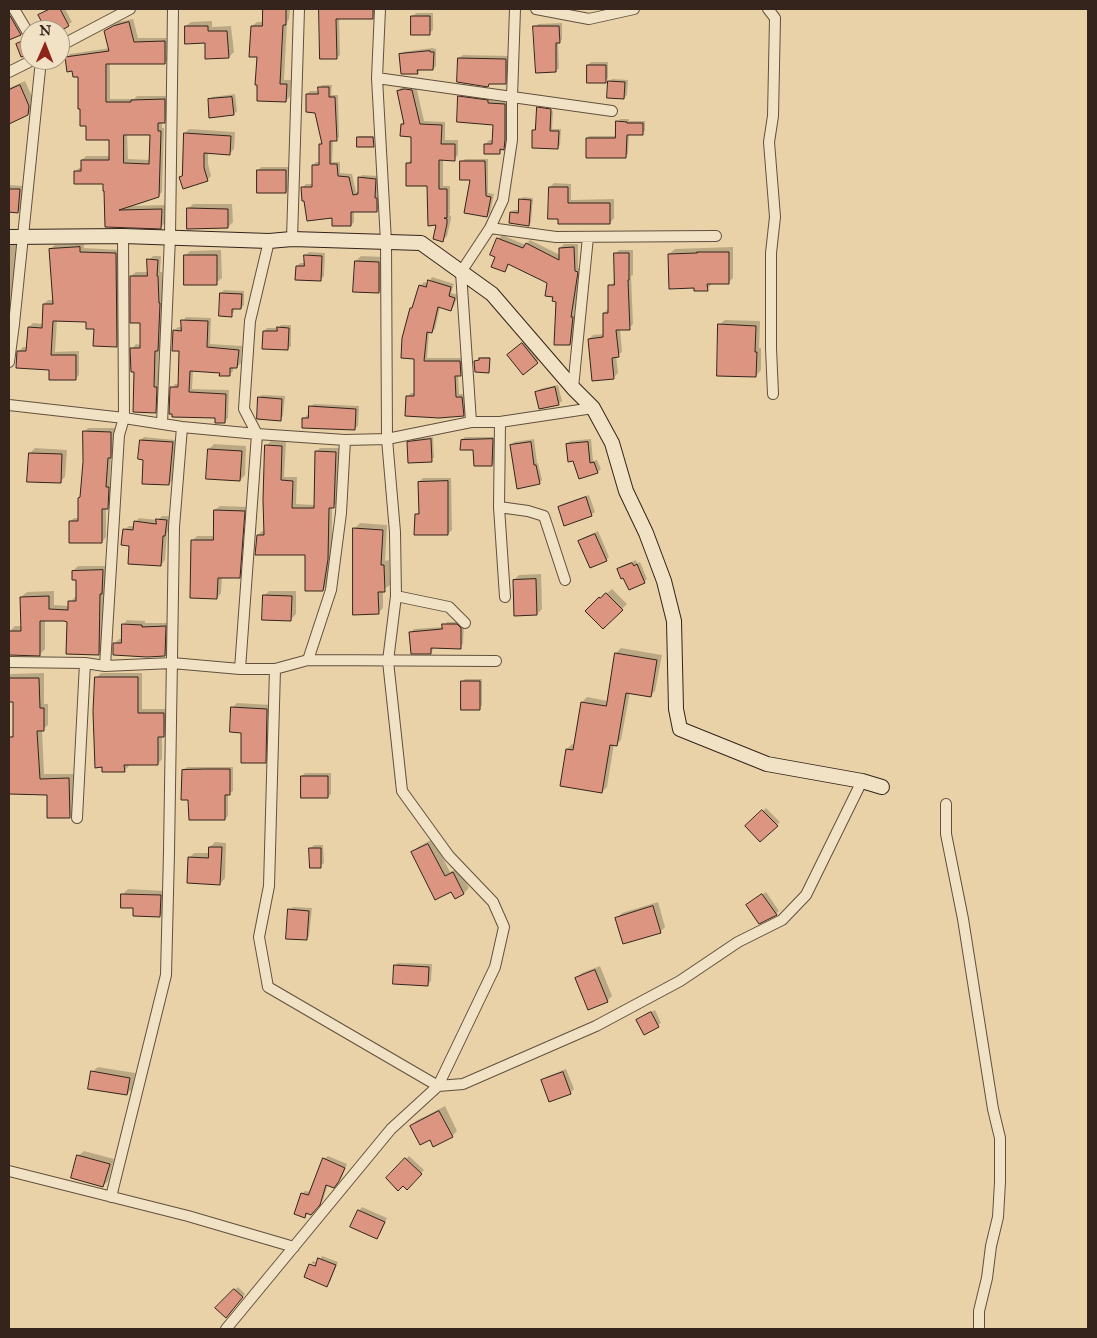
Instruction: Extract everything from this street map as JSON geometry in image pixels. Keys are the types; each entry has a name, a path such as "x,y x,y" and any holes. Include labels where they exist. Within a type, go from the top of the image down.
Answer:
{"street":[{"path":"14,9 21,20"},
{"path":"70,41 130,9"},
{"path":"162,423 170,237 173,9"},
{"path":"292,239 299,9"},
{"path":"226,1329 392,1129 438,1086 495,967 504,927 493,902 449,856 402,791 388,661 396,596 395,532 387,439 386,242 377,78 380,9"},
{"path":"471,422 462,272 490,228 503,200 512,140 514,9"},
{"path":"536,9 589,19 634,9"},
{"path":"768,9 775,18 773,116 769,142 775,217 771,253 773,394"},
{"path":"9,362 14,324 15,237 40,70"},
{"path":"377,78 612,111"},
{"path":"490,228 556,238 716,236"},
{"path":"104,666 119,435 124,418 124,236"},
{"path":"15,237 124,236 269,241 292,239 421,242 492,294 573,388 593,408 612,443 626,490 646,533 664,581 674,621 676,709 680,729 767,764 862,781 882,787"},
{"path":"573,388 588,237"},
{"path":"240,669 257,434 244,409 250,322 269,241"},
{"path":"9,405 124,418 182,427 345,440 387,439 471,422 500,422 593,408"},
{"path":"500,422 499,507 505,597"},
{"path":"111,1197 166,975 174,528 182,427"},
{"path":"308,660 331,590 341,513 345,440"},
{"path":"499,507 528,511 544,516 564,580"},
{"path":"396,596 449,607 465,623"},
{"path":"9,662 85,663 104,666 172,663 240,669 275,669 308,660 496,661"},
{"path":"77,818 85,663"},
{"path":"275,669 269,886 259,936 268,987 438,1086 464,1084 596,1026 680,980 738,942 782,920 806,895 862,781"},
{"path":"946,804 946,834 993,1109 1000,1138 998,1217 991,1246 988,1278 979,1311 979,1329"},
{"path":"9,1171 188,1216 294,1247"}],"building":[{"path":"50,9 60,9 66,20 41,20 38,15"},
{"path":"263,9 286,9 286,25 283,25 280,84 287,84 286,102 257,101 257,85 255,85 257,57 249,57 251,26 262,26"},
{"path":"319,9 373,9 373,19 336,19 337,59 320,59"},
{"path":"9,14 20,35 9,40"},
{"path":"411,16 430,16 430,35 411,35"},
{"path":"129,22 134,42 165,41 165,64 106,64 106,102 165,99 165,123 158,123 158,131 161,131 159,197 119,210 162,209 161,229 105,227 103,184 74,184 74,171 81,171 81,160 109,160 109,140 86,140 86,126 80,126 78,77 73,77 72,71 67,72 67,70 70,70 70,56 109,51 104,31 113,26","holes":["124,135 150,135 149,164 124,163"]},
{"path":"185,26 208,26 208,31 227,31 229,58 205,59 205,43 185,44"},
{"path":"533,26 559,26 560,43 556,43 556,72 536,73"},
{"path":"20,42 20,54 16,44"},
{"path":"434,52 433,70 417,70 418,74 401,74 399,54"},
{"path":"458,58 506,59 506,84 489,84 488,87 457,82"},
{"path":"587,65 606,65 606,83 587,83"},
{"path":"608,81 625,82 624,99 607,98"},
{"path":"20,85 29,106 28,115 9,124 9,90"},
{"path":"318,87 329,87 329,97 335,97 337,141 330,141 330,164 337,164 338,176 349,177 353,195 358,194 358,177 376,179 375,198 377,198 377,212 351,212 351,226 332,226 332,218 307,221 304,201 302,201 301,187 312,187 312,165 319,165 319,144 322,144 315,113 306,112 306,94 318,94"},
{"path":"412,90 420,124 442,125 441,144 455,144 455,161 439,160 439,189 447,189 447,218 444,218 447,219 447,224 443,242 433,239 436,225 428,226 427,186 406,186 406,163 411,163 411,137 400,136 401,124 404,124 397,91"},
{"path":"458,96 488,100 488,103 505,104 504,150 500,149 500,154 484,154 484,144 492,144 493,125 457,122"},
{"path":"232,97 234,115 209,118 208,99"},
{"path":"537,107 551,109 550,131 559,131 558,149 532,148 532,130 535,130"},
{"path":"616,121 643,123 643,135 627,135 626,158 586,158 586,138 615,138"},
{"path":"184,133 231,136 230,155 204,153 204,168 208,181 183,189 179,177 182,176"},
{"path":"357,137 373,137 374,147 357,147"},
{"path":"460,161 485,161 486,196 491,197 487,217 464,213 470,180 460,180"},
{"path":"257,170 286,170 286,193 257,193"},
{"path":"549,187 568,187 568,203 610,203 610,224 558,224 558,219 548,219"},
{"path":"9,189 20,189 18,213 9,212"},
{"path":"519,199 531,200 529,226 509,223 510,212 518,213"},
{"path":"187,208 228,209 228,228 187,229"},
{"path":"497,238 523,248 526,243 559,260 559,248 574,247 575,271 578,272 571,317 573,317 570,345 554,345 556,302 552,301 553,297 545,296 547,283 508,264 505,272 491,267 495,257 490,255"},
{"path":"80,247 80,252 116,253 117,347 93,346 94,329 86,329 86,322 53,321 51,355 76,355 76,380 49,380 49,370 16,368 17,351 26,351 28,327 42,328 43,304 53,304 49,249"},
{"path":"729,252 729,284 707,284 708,291 694,291 694,288 669,289 668,254"},
{"path":"614,253 629,253 630,330 616,330 619,357 612,358 614,379 592,381 588,339 603,337 603,313 608,313 608,285 614,285"},
{"path":"184,255 217,255 217,285 184,285"},
{"path":"304,255 322,256 321,281 295,280 296,266 304,266"},
{"path":"147,259 158,260 157,276 160,303 158,351 155,351 154,387 157,387 156,413 133,412 134,372 131,372 130,348 140,348 140,323 130,323 130,276 147,276"},
{"path":"355,261 379,262 379,293 353,292"},
{"path":"428,280 451,287 449,296 455,298 451,311 438,307 432,333 427,332 424,361 460,361 461,376 455,376 456,397 462,397 464,416 439,418 405,416 406,396 414,396 414,359 401,358 402,338 410,308 412,308 419,285 426,287"},
{"path":"220,293 242,294 241,309 232,309 232,317 219,316"},
{"path":"181,320 208,321 207,347 239,350 237,368 230,368 230,376 219,376 220,373 190,371 189,392 226,394 225,423 215,423 215,418 172,417 172,414 169,414 170,387 178,387 179,351 172,351 173,330 181,331"},
{"path":"718,324 756,326 756,377 717,376"},
{"path":"277,327 289,328 288,350 262,349 263,331 277,331"},
{"path":"522,343 538,363 523,375 507,355"},
{"path":"479,358 490,358 489,373 475,372 474,361 479,360"},
{"path":"555,387 559,405 539,409 535,392"},
{"path":"258,397 282,399 281,421 257,419"},
{"path":"309,406 356,409 355,430 302,428 302,418 308,418"},
{"path":"83,431 111,432 111,458 108,458 106,487 109,487 108,509 102,509 102,543 69,543 69,521 78,521 78,498 80,497 83,462"},
{"path":"431,439 432,462 408,463 407,442"},
{"path":"493,439 492,466 474,466 473,450 460,450 461,440"},
{"path":"140,440 173,442 169,485 142,484 143,460 138,459"},
{"path":"531,442 534,465 536,465 540,484 517,489 510,445"},
{"path":"588,442 590,463 594,462 598,473 579,479 573,461 568,462 566,444"},
{"path":"265,445 282,446 281,480 293,481 292,508 314,508 315,451 336,452 334,508 329,508 328,559 323,591 305,591 305,555 255,555 257,535 264,535"},
{"path":"208,449 242,451 240,481 206,479"},
{"path":"29,453 62,454 61,483 27,482"},
{"path":"448,481 448,535 414,535 415,514 419,514 418,482"},
{"path":"586,497 592,516 564,526 558,507"},
{"path":"214,510 245,511 240,578 218,578 217,599 190,598 191,540 213,540"},
{"path":"156,519 167,520 165,536 163,536 161,566 128,564 129,546 121,545 123,529 133,530 134,521 156,524"},
{"path":"353,528 383,530 381,565 384,565 385,592 378,592 379,614 353,615"},
{"path":"595,534 607,561 590,568 578,541"},
{"path":"632,563 634,566 637,564 645,583 629,590 617,569"},
{"path":"103,570 102,594 100,594 99,655 66,654 67,622 40,621 40,656 9,655 9,631 21,631 20,597 49,596 49,609 68,610 68,601 76,601 76,580 72,580 72,571"},
{"path":"536,579 537,615 514,616 513,580"},
{"path":"606,593 623,610 603,629 585,611 599,597"},
{"path":"263,595 292,596 291,621 262,620"},
{"path":"122,624 142,625 142,627 166,626 165,656 113,655 113,643 121,643"},
{"path":"442,624 457,624 461,628 461,649 431,648 431,654 411,654 409,632 442,629"},
{"path":"615,653 657,660 651,697 626,693 617,746 610,745 602,793 560,786 566,749 573,750 581,702 606,706"},
{"path":"95,677 138,677 138,713 164,713 164,737 158,737 158,765 124,765 125,772 102,772 102,767 95,768 93,712"},
{"path":"9,678 39,678 40,708 44,708 44,731 37,731 40,779 69,778 70,818 47,818 47,795 9,794 9,737 13,737 13,702 9,702"},
{"path":"461,681 480,681 480,710 461,710"},
{"path":"231,707 267,709 266,763 241,763 241,733 230,732"},
{"path":"230,769 230,795 225,795 225,820 189,820 188,800 181,800 182,770"},
{"path":"301,776 328,776 328,798 301,798"},
{"path":"762,810 778,826 760,842 745,826"},
{"path":"428,844 445,876 453,872 464,894 455,899 451,892 435,900 411,852"},
{"path":"209,847 222,847 220,885 187,883 188,857 208,858"},
{"path":"309,848 321,848 321,868 310,868"},
{"path":"121,894 161,895 160,917 133,916 133,908 121,908"},
{"path":"762,894 777,915 759,924 746,905"},
{"path":"653,906 661,933 623,944 615,918"},
{"path":"288,909 309,911 307,940 286,939"},
{"path":"394,965 429,967 428,986 393,984"},
{"path":"595,970 608,1002 588,1010 575,978"},
{"path":"651,1012 659,1027 644,1035 636,1020"},
{"path":"91,1071 130,1078 127,1095 88,1089"},
{"path":"563,1072 571,1094 549,1102 541,1080"},
{"path":"439,1111 453,1137 433,1147 430,1140 420,1145 410,1126"},
{"path":"77,1155 110,1164 103,1187 71,1178"},
{"path":"323,1158 345,1168 339,1181 334,1188 326,1185 320,1205 311,1215 306,1213 305,1218 294,1214 301,1193 308,1195"},
{"path":"405,1158 422,1174 407,1190 403,1186 398,1191 386,1178"},
{"path":"358,1210 385,1222 377,1239 350,1227"},
{"path":"318,1258 336,1265 327,1287 304,1277 309,1264 315,1266"},
{"path":"234,1289 243,1297 226,1318 215,1308"}]}
